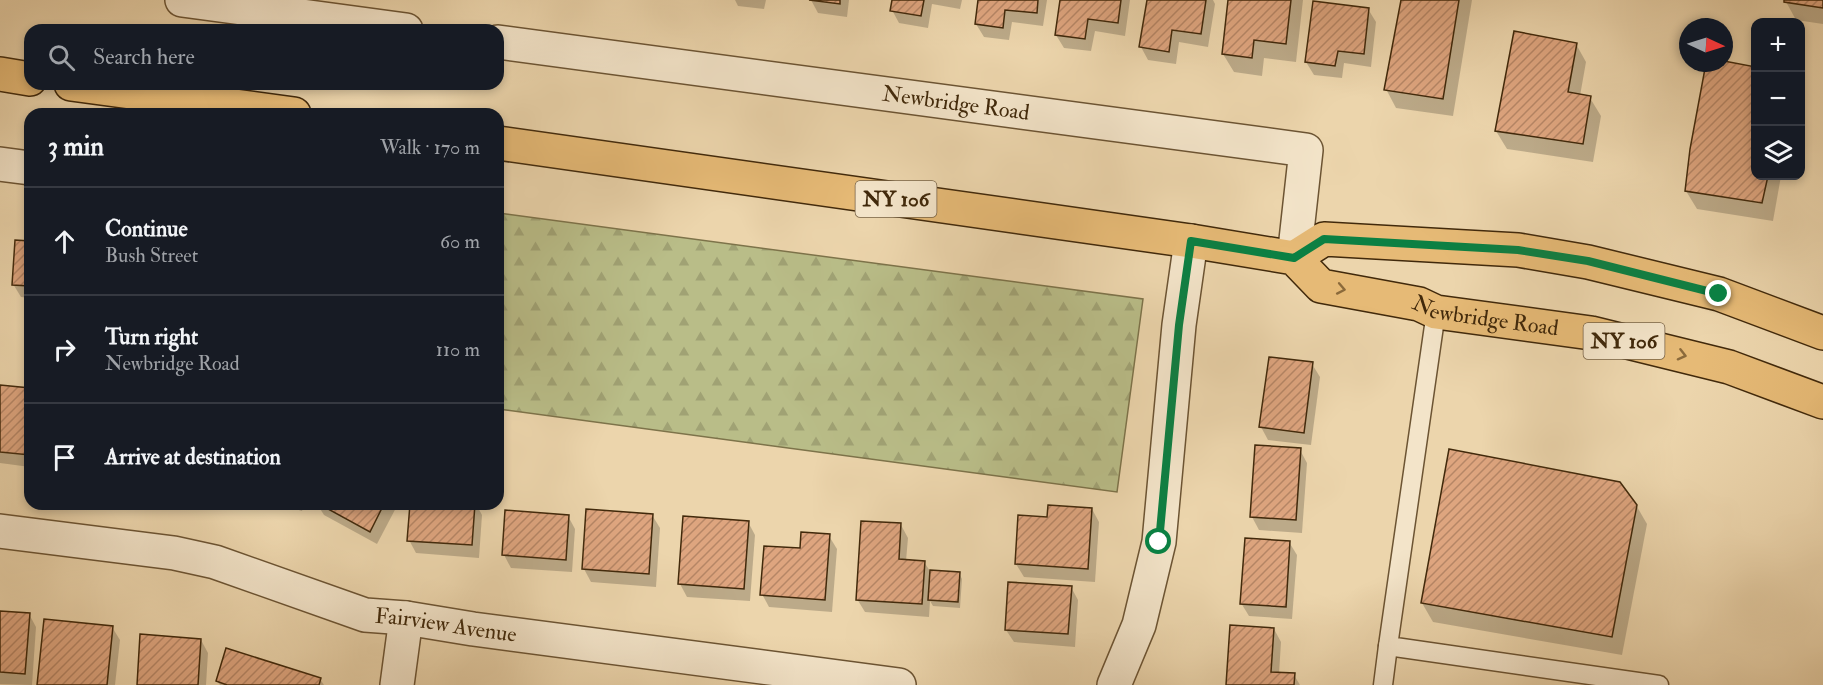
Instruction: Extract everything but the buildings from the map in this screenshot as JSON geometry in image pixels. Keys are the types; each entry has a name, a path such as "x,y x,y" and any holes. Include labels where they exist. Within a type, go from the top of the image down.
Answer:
{"main road":[{"path":"0,74 24,77"},
{"path":"116,90 249,108"},
{"name":"NY 106","path":"504,144 1191,241 1294,258"},
{"path":"1294,258 1324,239 1518,250 1588,261 1719,294 1823,333"},
{"name":"Newbridge Road","path":"1294,258 1321,286 1419,304 1436,312 1591,333 1729,367 1823,402"}],"street":[{"path":"182,0 361,24"},
{"name":"Newbridge Road","path":"504,43 1306,150 1294,258"},
{"path":"0,164 24,167"},
{"path":"1114,685 1139,625 1159,542 1179,325 1191,241"},
{"name":"Fairview Avenue","path":"0,531 174,553 215,562 365,615 406,618 756,676 899,685"},
{"path":"397,685 406,618"}],"lane":[{"path":"1383,685 1436,312"},
{"path":"1388,646 1568,679 1659,685"}],"green space":[{"path":"504,214 1143,299 1117,492 504,410"}],"route":[{"path":"1159,542 1179,325 1191,241 1294,258 1324,239 1518,250 1588,261 1719,294"}]}
